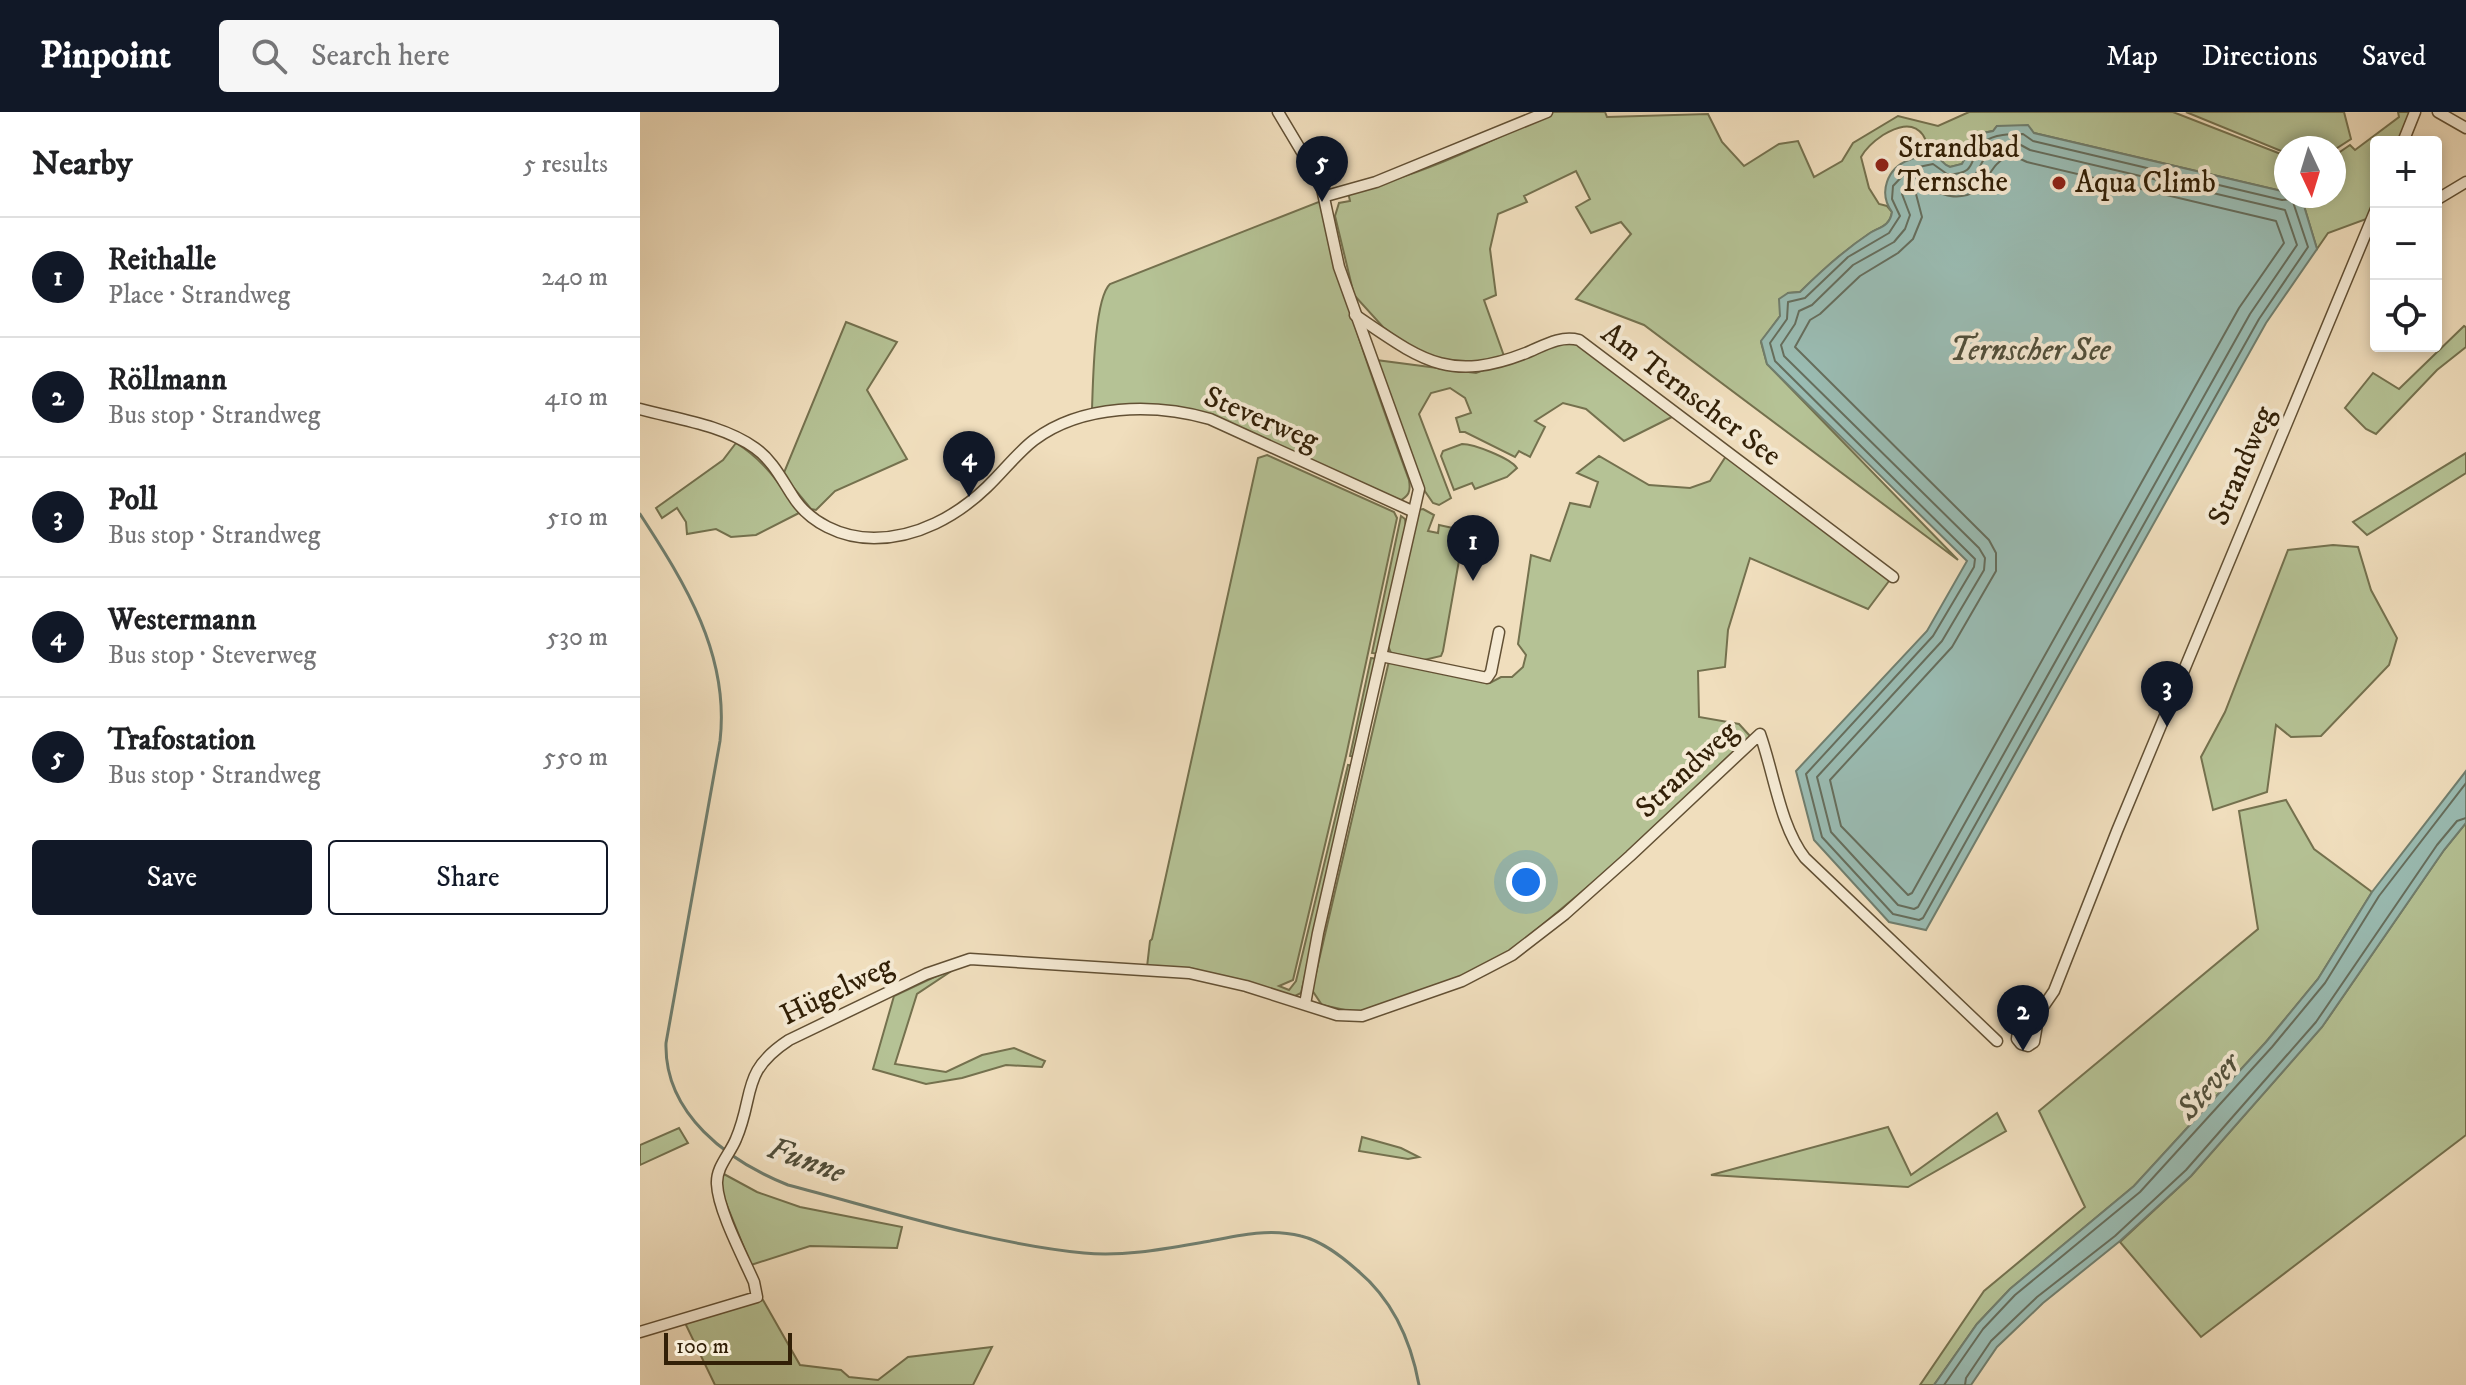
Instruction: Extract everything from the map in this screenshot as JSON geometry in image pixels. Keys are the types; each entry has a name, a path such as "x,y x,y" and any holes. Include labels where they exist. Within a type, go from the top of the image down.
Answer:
{"street":[{"path":"1278,112 1326,196 1339,267 1419,489 1318,933 1305,1004"},
{"path":"1326,196 1376,182 1547,112"},
{"path":"2405,136 2415,112"},
{"path":"2438,112 2466,128"},
{"path":"2442,196 2466,182"},
{"name":"Strandweg","path":"2043,1007 2054,991 2117,831 2370,223"},
{"name":"Am Ternscher See","path":"1355,315 1418,357 1465,368 1498,364 1559,339 1579,340 1893,577"},
{"name":"Steverweg","path":"640,409 744,441 766,457 799,506 812,518 857,537 892,537 933,525 971,502 1043,434 1083,416 1130,410 1177,411 1210,419 1412,511"},
{"path":"1381,656 1487,678 1499,632"},
{"name":"Strandweg","path":"1305,1004 1337,1015 1362,1016 1462,981 1512,955 1619,865 1760,734 1794,844 1997,1041"},
{"name":"Hügelweg","path":"640,1332 757,1297 718,1191 718,1174 733,1146 754,1077 772,1051 789,1040 926,974 970,959 1189,973 1305,1004"}],"green space":[{"path":"1553,112 1605,112 1607,117 1708,114 1722,142 1744,166 1779,144 1798,141 1814,177 1842,161 1853,143 1898,116 1938,126 1969,112 2173,112 2274,151 2274,189 2034,133 2017,126 1997,126 1993,131 1978,134 1962,164 1950,167 1914,128 1893,130 1868,148 1861,157 1869,188 1879,204 1887,206 1892,212 1889,220 1842,254 1800,292 1788,293 1780,316 1761,342 1767,364 1958,560 1644,325 1576,299 1631,234 1621,222 1591,233 1576,207 1590,199 1576,171 1524,196 1527,202 1498,214 1490,249 1496,295 1484,300 1504,356 1470,365 1422,356 1383,327 1354,295 1335,216 1339,203 1350,201 1348,192 1401,178"},
{"path":"2186,112 2344,112 2351,139 2346,142 2346,136 2274,136 2274,148"},
{"path":"2398,112 2413,112 2403,136 2374,136 2399,117"},
{"path":"2370,139 2370,216 2328,233 2317,249 2305,208 2346,208 2346,148 2350,145 2355,150"},
{"path":"1321,201 1349,307 1409,480 1408,493 1398,502 1209,415 1151,406 1092,409 1098,324 1110,284"},
{"path":"846,322 897,342 867,390 907,459 835,491 816,510 811,509 783,475"},
{"path":"2466,327 2466,347 2437,370 2376,434 2366,429 2345,408 2373,373 2399,389 2437,352 2442,352 2442,347"},
{"path":"1579,340 1674,416 1624,441 1586,409 1563,403 1535,421 1545,427 1530,457 1519,451 1515,457 1460,432 1456,418 1471,413 1465,398 1450,388 1431,393 1419,414 1451,498 1439,505 1433,503 1422,487 1376,360 1476,373 1559,341"},
{"path":"736,443 764,466 799,513 756,535 731,537 716,529 687,534 686,522 677,508 662,518 656,508 723,460"},
{"path":"1462,444 1491,452 1517,468 1507,477 1475,489 1472,483 1454,490 1441,456 1443,451"},
{"path":"1728,453 1892,577 1868,609 1750,558 1728,630 1725,667 1698,671 1699,717 1739,724 1750,736 1609,869 1512,950 1476,971 1359,1013 1322,1005 1312,990 1389,661 1490,683 1501,677 1512,677 1523,667 1526,655 1518,644 1531,555 1550,561 1570,503 1590,507 1598,482 1577,473 1599,456 1649,485 1690,488 1710,481"},
{"path":"2466,453 2466,473 2367,535 2353,522"},
{"path":"1267,455 1394,512 1397,518 1346,756 1293,980 1279,986 1289,990 1296,981 1348,765 1354,766 1301,993 1293,997 1147,967 1150,941 1258,458"},
{"path":"1423,509 1434,515 1428,531 1438,533 1439,525 1485,535 1484,541 1463,538 1443,651 1441,656 1424,660 1391,653 1388,646 1418,510"},
{"path":"1401,516 1405,519 1406,527 1379,654 1372,653"},
{"path":"2333,545 2358,547 2371,590 2397,638 2389,665 2321,736 2291,737 2276,725 2267,792 2213,810 2201,757 2225,712 2288,550"},
{"path":"1371,658 1378,659 1356,757 1350,756"},
{"path":"2286,800 2314,849 2372,892 2318,979 2266,1042 2134,1186 2010,1289 1977,1324 1934,1385 1920,1385 1984,1291 2085,1207 2039,1111 2258,929 2239,811"},
{"path":"2466,823 2466,1135 2201,1337 2120,1242 2191,1176 2322,1027 2444,850"},
{"path":"962,964 917,994 895,1064 946,1072 982,1055 1014,1048 1045,1061 1042,1067 1006,1065 962,1078 926,1084 873,1069 894,996"},
{"path":"1997,1113 2006,1131 1908,1187 1711,1175 1888,1127 1911,1175"},
{"path":"679,1128 688,1143 640,1165 640,1145"},
{"path":"1362,1137 1401,1148 1419,1157 1408,1159 1359,1151"},
{"path":"722,1173 757,1192 800,1207 902,1227 897,1248 810,1246 751,1265 722,1193"},
{"path":"763,1300 800,1365 841,1370 849,1377 878,1380 908,1357 992,1347 973,1385 715,1385 685,1323"}],"water":[{"name":"Ternscher See","path":"2028,125 2034,133 2274,189 2274,208 2305,208 2317,249 2266,323 1926,930 1889,922 1814,840 1796,771 1927,631 1967,561 1767,364 1761,341 1780,316 1779,299 1788,293 1800,292 1842,254 1889,220 1892,212 1885,189 1895,169 1909,160 1934,154 1950,167 1962,164 1978,134 1993,131 1997,126"},
{"path":"2466,771 2466,823 2444,850 2322,1027 2191,1176 2120,1241 2043,1303 1997,1347 1971,1385 1934,1385 1977,1324 2010,1289 2134,1186 2266,1042 2318,979 2372,892"}],"waterway":[{"name":"Funne","path":"640,514 688,593 701,621 718,679 720,741 666,1043 668,1069 676,1092 704,1132 743,1163 788,1185 1009,1242 1084,1253 1116,1254 1255,1233 1309,1238 1344,1259 1380,1294 1405,1337 1419,1385"}],"place":[{"name":"Strandbad Ternsche","path":"1882,165"},
{"name":"Aqua Climb","path":"2059,183"},
{"name":"Trafostation","path":"1322,202"},
{"name":"Westermann","path":"969,497"},
{"name":"Reithalle","path":"1473,581"},
{"name":"Poll","path":"2167,727"},
{"name":"Röllmann","path":"2023,1051"}],"water label":[{"name":"Stever","path":"2209,1087"}]}
